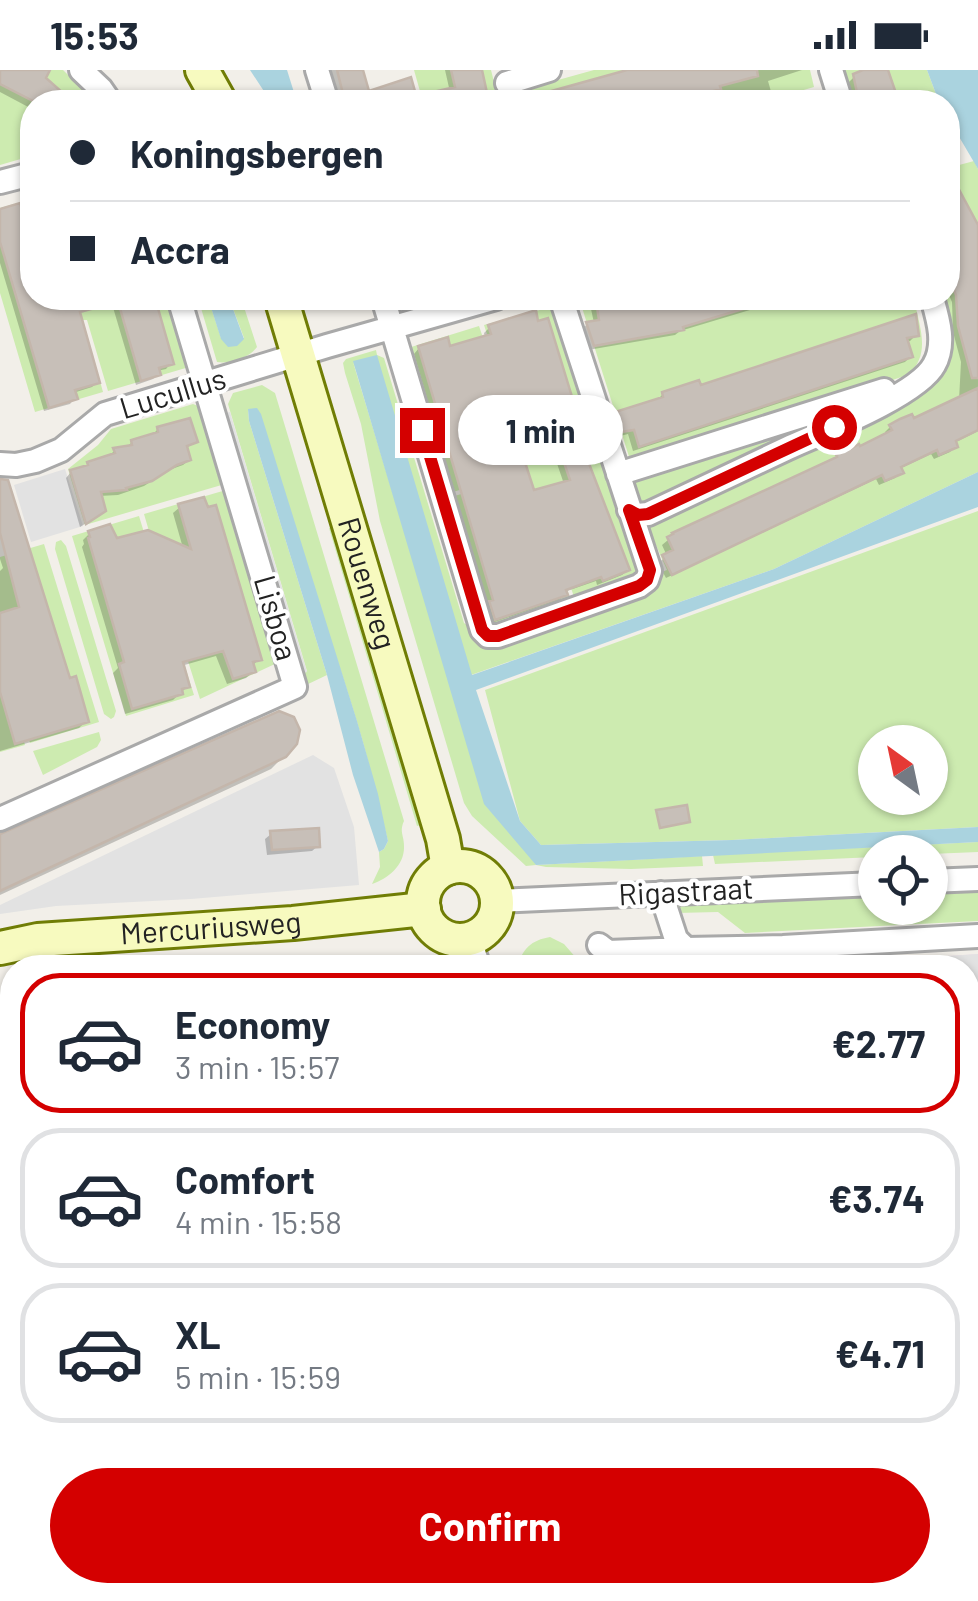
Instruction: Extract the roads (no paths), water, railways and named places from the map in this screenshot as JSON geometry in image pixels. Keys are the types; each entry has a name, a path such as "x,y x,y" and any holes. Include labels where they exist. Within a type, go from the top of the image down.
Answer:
{"main road":[{"name":"Rouenweg","path":"285,310 448,868"},
{"path":"459,866 480,872 494,889 497,902 475,953 442,935 430,924 424,910 428,884 448,868 459,866"},
{"name":"Mercuriusweg","path":"0,948 38,940 424,910"}],"street":[{"path":"81,70 102,90"},
{"path":"508,85 550,70"},
{"name":"Lisboa","path":"0,819 296,687 184,310"},
{"path":"386,310 482,630 488,636 498,636 639,586 647,580 650,570 565,310"},
{"name":"Lucullus","path":"0,464 35,461 61,450 106,414 456,310"},
{"path":"629,510 638,515 648,514 885,402 925,377 935,364 940,346 935,310"},
{"path":"618,474 925,377"},
{"path":"948,880 978,878"},
{"name":"Rigastraat","path":"497,902 858,885"},
{"path":"660,893 676,939 686,949"},
{"path":"599,945 608,952 978,936"}],"water":[{"path":"250,70 287,70 293,90 263,90"},
{"path":"927,70 978,70 978,169 960,138 960,90 934,90"},
{"path":"212,310 233,310 244,339 237,346 228,347 221,339"},
{"path":"377,355 472,675 774,569 978,472 978,507 476,690 520,821 541,845 978,827 978,842 948,844 948,835 858,835 858,848 536,865 484,804 353,361"},
{"path":"257,408 378,794 388,841 379,852 249,421 248,409"}]}
